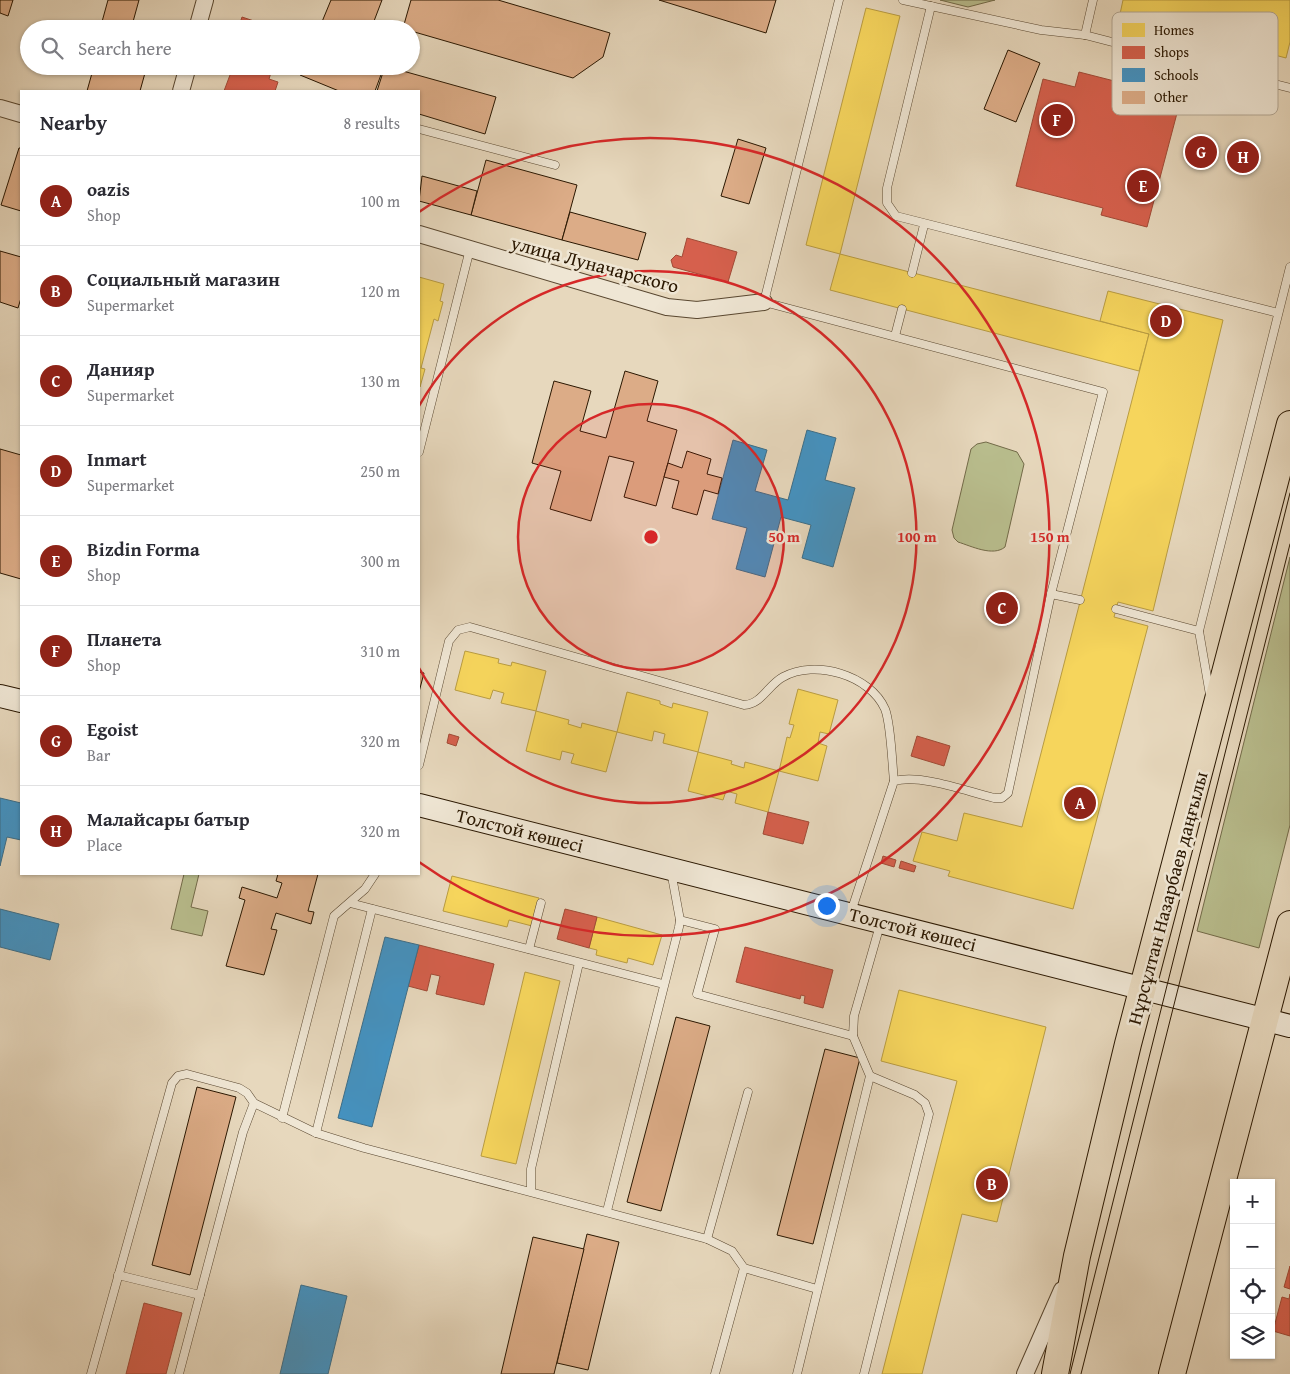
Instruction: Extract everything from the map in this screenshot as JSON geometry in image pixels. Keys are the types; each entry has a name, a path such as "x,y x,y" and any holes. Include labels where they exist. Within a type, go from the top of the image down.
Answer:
{"main road":[{"name":"Нұрсұлтан Назарбаев даңғылы","path":"1055,1374 1077,1256 1142,988 1214,722 1290,424"},
{"path":"0,696 20,701"},
{"name":"Толстой көшесі","path":"420,805 851,913 1290,1026"},
{"path":"1174,1374 1290,924"}],"street":[{"path":"199,20 205,0"},
{"path":"181,90 185,75"},
{"path":"0,108 20,114"},
{"name":"улица Луначарского","path":"420,234 667,307 697,310 764,302"},
{"path":"1025,1374 1077,1256"}],"lane":[{"path":"839,0 764,302 1103,392 1051,594 1008,793 1002,798 994,798 918,780 904,778 894,781"},
{"path":"903,0 1041,30 1085,35 1112,42"},
{"path":"1085,35 1093,0"},
{"path":"931,6 887,188 887,203 896,216 924,225 1278,313"},
{"path":"420,129 555,165"},
{"path":"912,272 924,225"},
{"path":"420,448 470,249"},
{"path":"1214,722 1199,631 1290,267"},
{"path":"895,336 902,309"},
{"path":"1051,594 1080,600"},
{"path":"1116,609 1199,631"},
{"path":"420,761 449,641 458,630 470,627 744,705 758,701 782,677 802,670 829,670 863,684 878,695 886,711 894,781 851,913"},
{"path":"607,1211 680,920 671,869"},
{"path":"282,1118 334,916 340,908 350,903 365,890 374,875"},
{"path":"350,903 663,984"},
{"path":"529,950 541,903"},
{"path":"316,1132 372,909"},
{"path":"680,920 715,929 697,994 853,1036"},
{"path":"797,1374 870,1076 853,1036 854,1016 881,921"},
{"path":"531,1191 531,1168 579,962"},
{"path":"91,1374 172,1083 178,1076 187,1074 239,1088 248,1093 254,1103 282,1118 316,1132 364,1148 607,1211 706,1239 732,1251 744,1268 817,1289"},
{"path":"864,1374 929,1114 925,1103 915,1096 870,1076"},
{"path":"706,1239 748,1092"},
{"path":"179,1374 243,1132 254,1103"},
{"path":"715,1374 744,1268"},
{"path":"118,1275 200,1295"}],"green space":[{"path":"940,0 995,0 968,7"},
{"path":"986,442 1017,452 1024,464 1005,547 994,551 982,550 958,542 954,538 952,530 971,449 977,444"},
{"path":"1290,557 1290,825 1259,948 1197,931"},
{"path":"184,875 199,875 191,907 208,911 202,936 171,929"}],"building: Homes":[{"path":"1123,0 1290,0 1290,42 1286,58 1278,56 1278,12 1120,12"},
{"path":"866,8 900,16 840,254 806,245"},
{"path":"840,254 1149,334 1139,371 830,290"},
{"path":"420,277 444,284 440,301 443,302 438,321 434,319 421,368 425,369 420,387"},
{"path":"1108,291 1223,320 1153,611 1118,602 1114,617 1148,626 1073,909 948,876 950,871 913,861 922,832 957,841 964,813 1022,827 1149,334 1100,321"},
{"path":"465,651 499,659 498,663 511,666 512,662 546,671 536,711 501,703 504,693 493,690 490,699 455,690"},
{"path":"798,689 838,700 829,734 820,732 818,743 827,746 818,781 779,771 787,737 790,738 794,725 789,724"},
{"path":"627,692 660,701 660,704 672,708 673,703 708,712 698,752 663,743 665,734 654,731 652,741 617,732"},
{"path":"536,711 569,720 568,724 581,728 582,723 617,732 606,772 571,763 574,754 562,751 560,760 526,751"},
{"path":"698,752 732,761 731,764 744,768 745,762 779,771 768,812 735,803 737,794 726,791 723,800 688,791"},
{"path":"452,876 539,898 532,926 509,920 507,927 443,911"},
{"path":"597,917 662,935 653,965 628,958 627,963 596,955 597,950 589,948"},
{"path":"525,972 560,981 516,1164 481,1156"},
{"path":"899,990 1046,1027 997,1222 962,1214 922,1374 882,1374 957,1081 881,1061"}],"building: Shops":[{"path":"1079,72 1112,80 1112,115 1177,115 1147,227 1101,215 1103,208 1016,186 1043,79 1075,87"},
{"path":"230,75 270,75 269,79 278,82 275,90 224,90"},
{"path":"1196,142 1206,146 1208,157 1205,160 1192,158"},
{"path":"687,238 737,252 728,282 673,267 671,260 676,255 682,257"},
{"path":"998,592 1017,598 1008,625 989,619"},
{"path":"449,734 459,737 456,746 447,743"},
{"path":"917,736 950,746 944,766 911,756"},
{"path":"768,812 809,822 803,844 763,834"},
{"path":"883,856 896,860 894,867 881,863"},
{"path":"901,861 916,866 914,872 899,868"},
{"path":"565,909 597,917 589,948 557,939"},
{"path":"419,945 494,964 484,1005 436,994 440,976 431,974 427,991 408,986"},
{"path":"745,947 833,970 823,1008 804,1003 805,996 801,995 800,999 736,982"},
{"path":"1290,1266 1290,1289 1284,1287"},
{"path":"1290,1294 1290,1336 1275,1332 1275,1323 1282,1297 1289,1299"},
{"path":"144,1303 182,1313 166,1374 126,1374"}],"building: Schools":[{"path":"807,430 836,438 825,480 855,488 833,567 802,558 811,525 781,517 765,577 736,569 747,528 712,519 733,440 767,450 755,491 788,500"},
{"path":"0,798 20,803 20,840 7,837 0,866"},
{"path":"0,909 59,924 50,960 0,947"},
{"path":"385,937 419,945 372,1127 338,1118"},
{"path":"301,1285 347,1296 328,1374 280,1374"}],"building: Other":[{"path":"0,0 13,0 8,16 0,13"},
{"path":"108,0 139,0 133,20 102,20"},
{"path":"331,0 382,0 374,20 323,20"},
{"path":"411,0 498,0 610,33 603,57 573,78 420,34 420,20 405,20"},
{"path":"659,0 776,0 766,33"},
{"path":"1008,50 1040,63 1016,122 984,109"},
{"path":"91,75 144,75 140,90 87,90"},
{"path":"300,75 381,75 375,90 337,90"},
{"path":"382,75 417,75 496,97 485,134 420,114 420,90 377,90"},
{"path":"738,139 766,148 749,204 721,196"},
{"path":"19,148 20,148 20,211 1,205"},
{"path":"486,160 577,185 562,240 471,215"},
{"path":"422,176 477,191 471,215 420,201"},
{"path":"570,212 646,233 638,260 562,240"},
{"path":"0,251 20,257 20,301 18,308 0,302"},
{"path":"625,371 658,381 647,421 677,430 656,506 624,497 634,462 609,456 591,521 550,509 561,471 532,463 554,381 591,391 580,431 606,438"},
{"path":"0,449 20,455 20,579 0,573"},
{"path":"687,451 711,459 707,474 722,478 718,494 704,490 697,515 672,508 679,481 664,477 668,463 682,468"},
{"path":"420,672 424,673 420,688"},
{"path":"278,875 318,875 308,911 314,912 311,924 276,913 271,929 277,930 264,975 226,966 245,900 239,898 242,887 277,898 282,883 276,881"},
{"path":"676,1017 710,1026 661,1211 627,1202"},
{"path":"825,1049 860,1058 813,1244 777,1235"},
{"path":"197,1087 236,1097 190,1275 152,1265"},
{"path":"587,1234 619,1242 588,1370 557,1363"},
{"path":"533,1237 584,1249 554,1374 501,1374"}],"tram line":[{"path":"1070,1374 1290,493"},
{"path":"1081,1374 1290,544"}],"place":[{"name":"Планета","path":"1057,120"},
{"name":"Egoist","path":"1201,152"},
{"name":"Малайсары батыр","path":"1243,157"},
{"name":"Bizdin Forma","path":"1143,186"},
{"name":"Inmart","path":"1166,321"},
{"name":"Данияр","path":"1002,608"},
{"name":"oazis","path":"1080,803"},
{"name":"Социальный магазин","path":"992,1184"}]}
